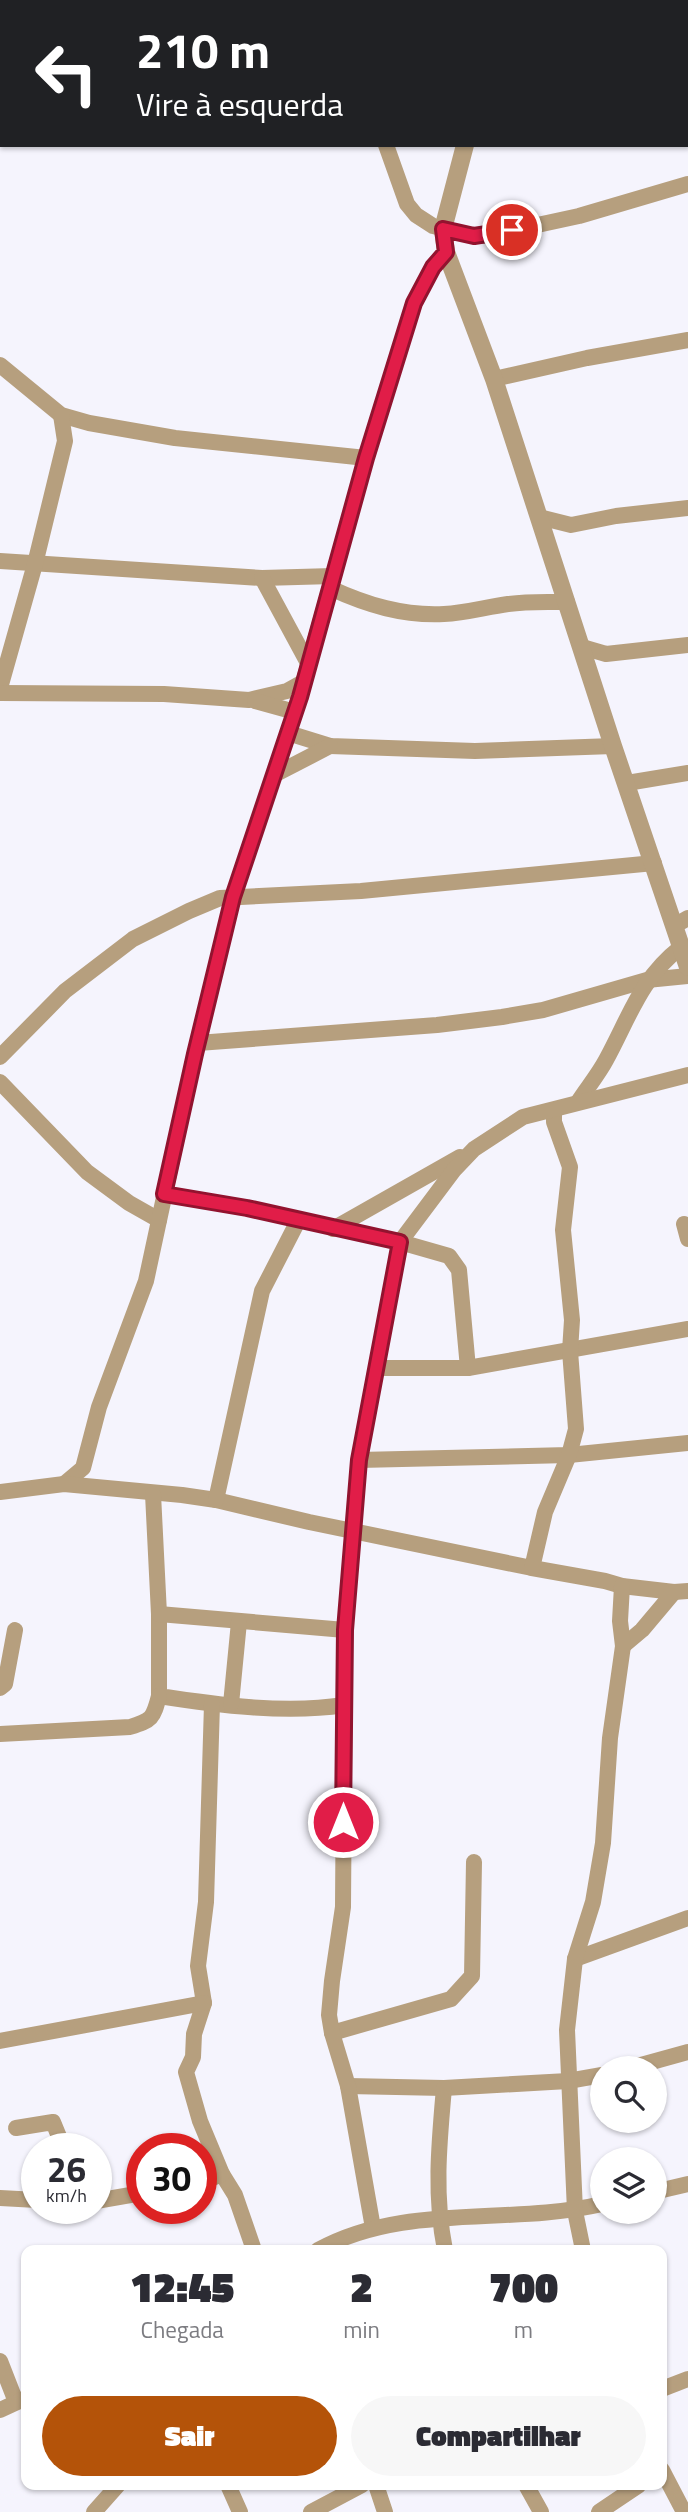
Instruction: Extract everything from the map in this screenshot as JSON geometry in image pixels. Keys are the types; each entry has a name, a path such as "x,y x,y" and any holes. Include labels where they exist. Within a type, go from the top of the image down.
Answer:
{"street":[{"path":"387,147 407,204 422,221 474,236 491,235 579,216 688,184"},
{"path":"464,147 443,229 446,252 494,379 613,746 654,863 681,922 681,947 688,967"},
{"path":"64,1484 83,1468 99,1407 146,1281 233,897 295,712 366,458 414,303 433,267 446,252"},
{"path":"494,379 587,358 688,340"},
{"path":"0,365 61,415 89,424 175,438 366,458"},
{"path":"61,415 65,441 0,691 177,695 249,700 295,712"},
{"path":"65,441 89,424"},
{"path":"539,517 571,525 616,516 688,508"},
{"path":"548,544 571,525"},
{"path":"0,561 332,582 361,602 397,612 463,613 518,603 567,602"},
{"path":"262,578 309,665"},
{"path":"582,647 606,654 688,645"},
{"path":"588,665 606,654"},
{"path":"249,700 287,691 304,681"},
{"path":"288,733 330,746 475,751 613,746"},
{"path":"276,774 330,746"},
{"path":"627,783 688,773"},
{"path":"0,1057 65,990 133,939 220,898 398,888 654,863"},
{"path":"578,1102 604,1063 647,980 666,958 681,947"},
{"path":"198,1043 437,1025 502,1017 543,1010 647,980 688,976"},
{"path":"333,1229 474,1149 523,1117 688,1075"},
{"path":"0,1082 87,1172 129,1203 159,1220"},
{"path":"532,1568 545,1512 569,1455 576,1429 570,1351 572,1320 563,1230 570,1167 554,1122 554,1110"},
{"path":"373,2228 348,2086 332,2033 330,2014 342,1907 345,1630 359,1460 400,1242 438,1188 474,1149"},
{"path":"164,1194 247,1208 400,1242 449,1256 459,1270 468,1368"},
{"path":"216,1500 262,1290 298,1221"},
{"path":"377,1368 468,1368 688,1329"},
{"path":"359,1460 569,1455 688,1443"},
{"path":"83,1468 100,1486"},
{"path":"0,1492 64,1484 216,1500 622,1586 681,1591"},
{"path":"0,1734 130,1727 148,1721 154,1715 159,1696 159,1614 153,1494"},
{"path":"582,2245 575,2211 566,2031 575,1959 598,1878 607,1812 610,1738 623,1646 620,1621 622,1586"},
{"path":"623,1646 681,1591"},
{"path":"159,1614 345,1630"},
{"path":"231,1704 239,1622"},
{"path":"0,1688 5,1684 15,1630"},
{"path":"159,1696 212,1704 312,1710 344,1705"},
{"path":"212,1704 206,1902 198,1966 204,2003 194,2034 193,2057 186,2072 200,2121 222,2174 235,2195 252,2245"},
{"path":"312,1710 343,1724"},
{"path":"332,2033 451,1999 472,1976 474,1862"},
{"path":"575,1959 688,1918"},
{"path":"0,2041 204,2003"},
{"path":"667,2058 688,2052"},
{"path":"348,2086 444,2088 568,2081 590,2077"},
{"path":"444,2088 438,2157 439,2218 444,2245"},
{"path":"16,2128 53,2122 58,2133"},
{"path":"217,2176 222,2174"},
{"path":"667,2189 688,2184"},
{"path":"0,2198 21,2199"},
{"path":"329,2245 373,2228 439,2218 575,2211 590,2207"},
{"path":"0,2361 21,2400 0,2410"},
{"path":"667,2387 688,2379"},
{"path":"667,2480 684,2512"},
{"path":"94,2512 114,2490"},
{"path":"230,2490 240,2512"},
{"path":"311,2512 353,2490"},
{"path":"378,2490 385,2512"},
{"path":"529,2490 541,2512"},
{"path":"599,2512 632,2490"}],"route":[{"path":"343,1822 345,1630 359,1460 400,1242 247,1208 164,1194 233,897 300,697 366,458 414,303 422,283 446,252 443,229 474,236 512,230"}]}
